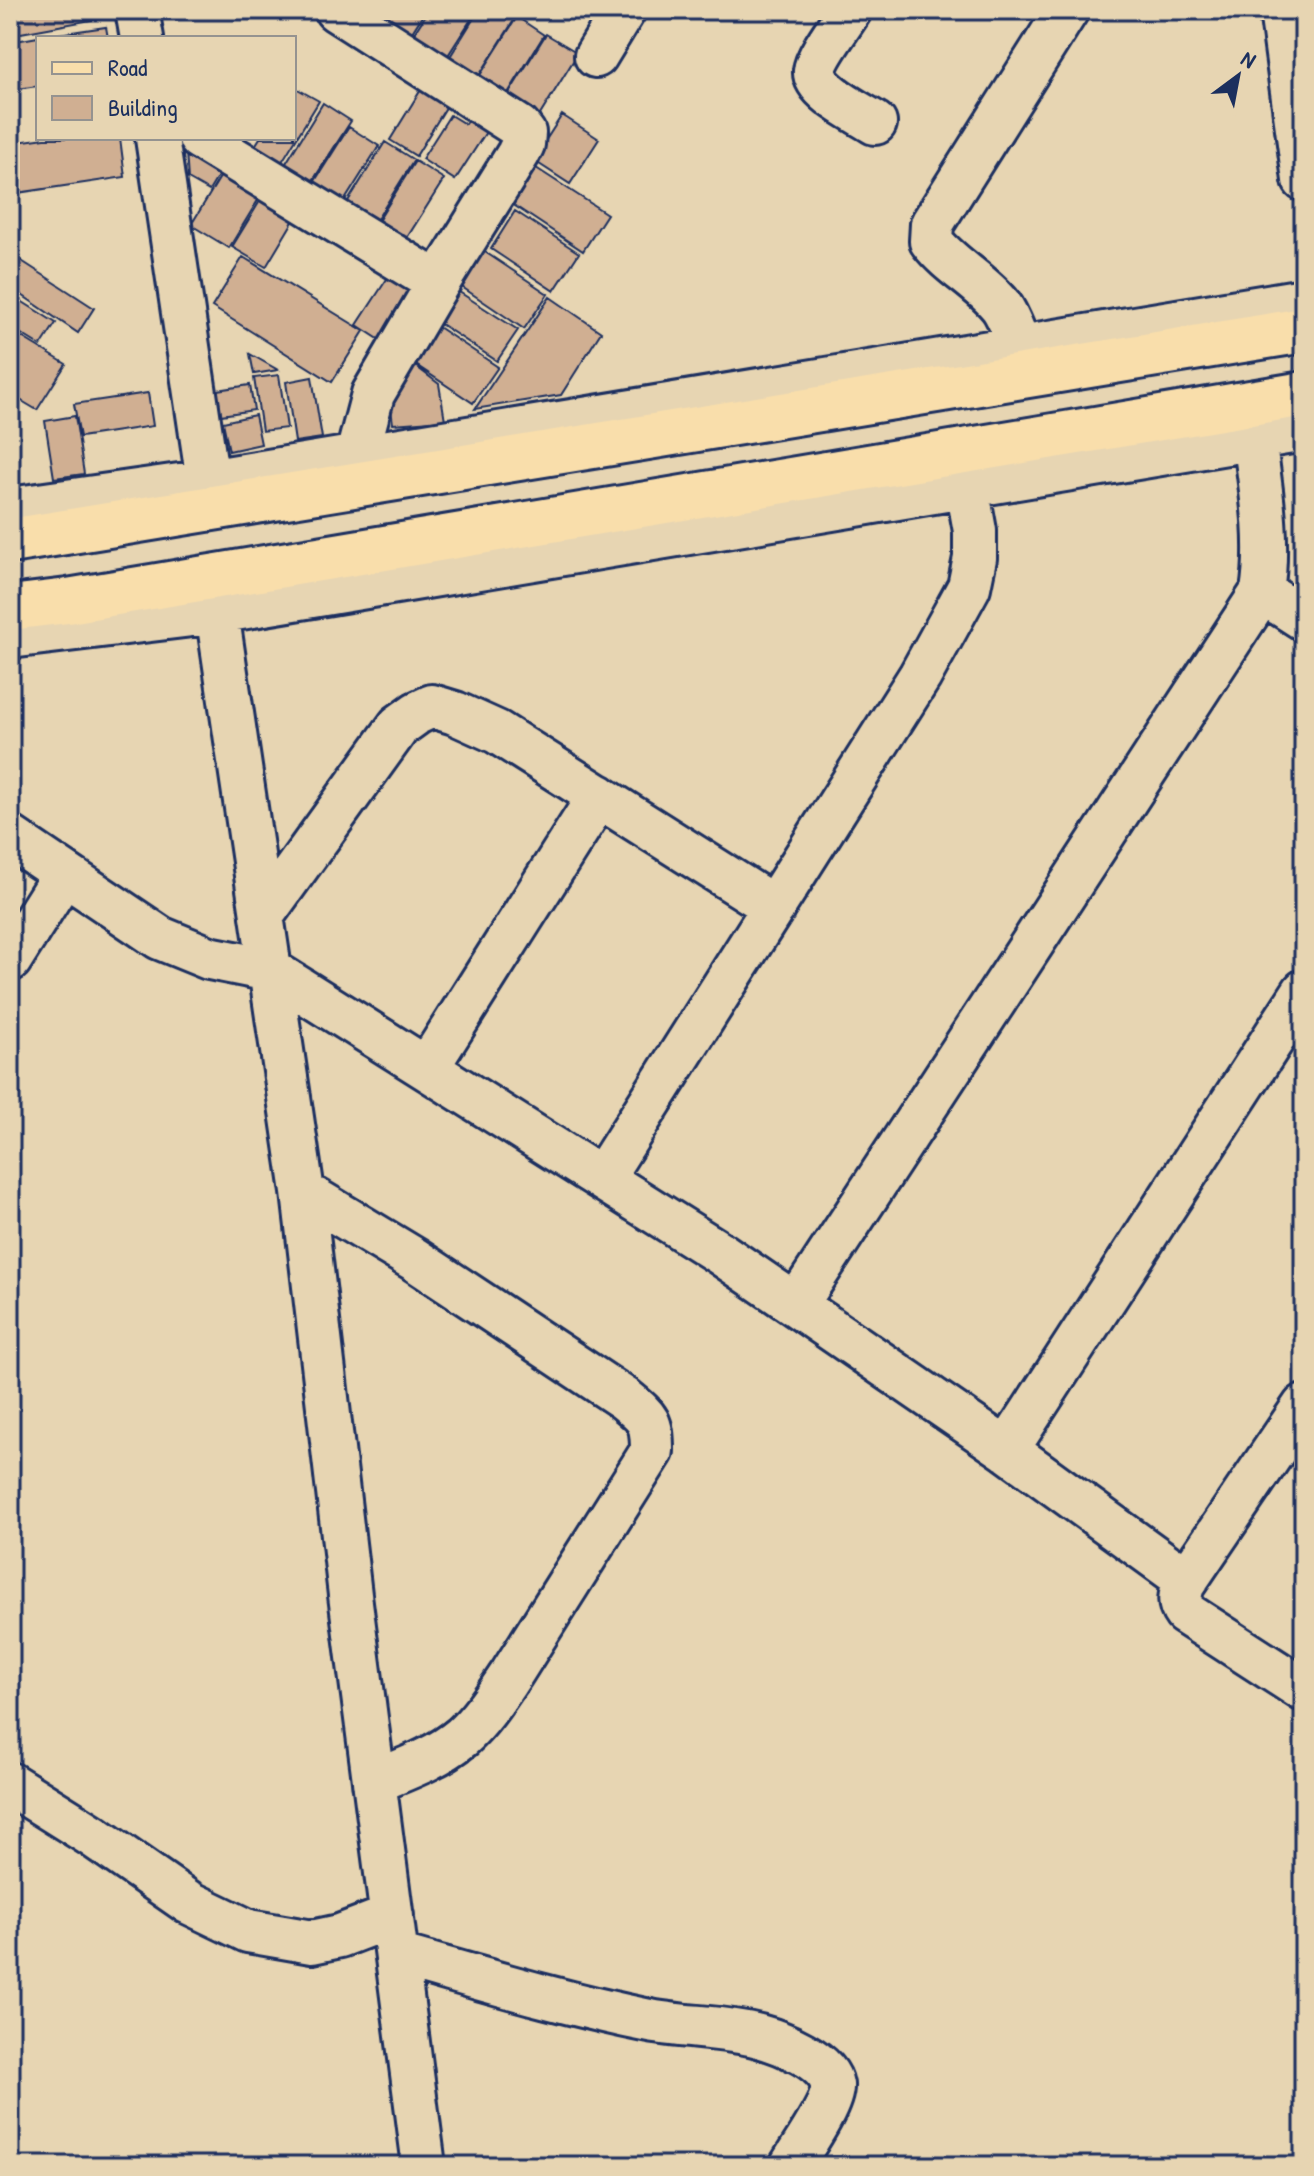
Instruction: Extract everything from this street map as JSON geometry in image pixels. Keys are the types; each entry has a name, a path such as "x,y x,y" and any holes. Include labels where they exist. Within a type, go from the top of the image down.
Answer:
{"main road":[{"path":"10,541 1304,330"},
{"path":"10,608 84,599 1304,394"}],"street":[{"path":"137,10 142,36"},
{"path":"336,10 524,133 518,154 373,394 357,455"},
{"path":"596,56 624,10"},
{"path":"850,10 820,59 815,70 817,81 829,94 875,123"},
{"path":"1020,346 1002,308 941,254 931,241 932,224 1067,10"},
{"path":"1281,10 1304,180"},
{"path":"157,140 208,481"},
{"path":"203,140 438,283"},
{"path":"10,509 208,481 1304,300"},
{"path":"10,637 217,612 1304,430"},
{"path":"796,1305 1262,592 1266,566 1265,529 1254,438"},
{"path":"602,1178 920,676 969,587 975,558 975,531 967,487"},
{"path":"1262,592 1304,619"},
{"path":"217,612 303,1192 350,1595 424,2166"},
{"path":"262,916 399,726 432,706 497,732 774,907"},
{"path":"427,1068 599,796"},
{"path":"10,837 160,938 209,958 270,970 720,1253 1007,1450 1178,1574 1183,1585"},
{"path":"10,960 64,874"},
{"path":"1007,1450 1304,991"},
{"path":"303,1192 414,1259 625,1399 645,1415 652,1430 652,1451 489,1706 463,1736 430,1758 374,1782"},
{"path":"1304,1406 1183,1585 1180,1601 1185,1613 1304,1690"},
{"path":"12,1791 93,1836 188,1902 248,1931 312,1942 340,1936 394,1936 591,2009 666,2024 761,2036 796,2050 823,2067 832,2085 828,2104 791,2166"}],"building":[{"path":"15,10 101,10 102,18 10,35 10,18"},
{"path":"390,10 426,10 407,40 382,23"},
{"path":"429,10 477,10 445,60 411,38"},
{"path":"479,10 505,10 516,17 477,79 448,60"},
{"path":"517,17 544,35 505,98 477,80"},
{"path":"106,27 108,36 51,36"},
{"path":"546,34 578,53 535,123 503,103"},
{"path":"36,37 36,86 10,90 10,42"},
{"path":"430,75 456,91 416,156 390,140"},
{"path":"296,88 319,101 296,139"},
{"path":"323,103 351,121 310,185 283,168"},
{"path":"476,105 495,118 455,180 422,159 450,115 465,124"},
{"path":"562,115 599,139 570,184 533,160"},
{"path":"349,127 379,146 343,203 313,184"},
{"path":"36,139 120,140 125,177 17,193 10,143"},
{"path":"185,140 229,158 209,191 188,179"},
{"path":"259,140 295,140 280,165 253,149"},
{"path":"385,142 414,160 374,224 345,206"},
{"path":"231,159 269,182 229,248 191,225"},
{"path":"415,161 444,179 403,244 375,226"},
{"path":"533,166 607,214 583,251 509,202"},
{"path":"271,183 304,203 266,267 232,247"},
{"path":"515,211 579,253 554,291 491,249"},
{"path":"479,248 548,294 524,329 456,283"},
{"path":"14,256 94,308 78,333 10,287 10,263"},
{"path":"243,257 364,331 332,382 212,307"},
{"path":"396,265 433,288 394,349 357,325"},
{"path":"453,288 518,330 497,361 433,319"},
{"path":"10,294 56,323 41,346 10,327"},
{"path":"550,297 601,332 561,395 475,409"},
{"path":"432,323 498,367 473,403 407,359"},
{"path":"10,330 66,364 37,410 10,394"},
{"path":"250,354 278,370 254,374"},
{"path":"410,362 439,384 445,420 393,424 389,392"},
{"path":"279,375 287,428 262,431 254,378"},
{"path":"312,377 322,438 295,442 286,382"},
{"path":"250,385 254,410 221,415 217,390"},
{"path":"148,393 153,426 80,437 74,404"},
{"path":"255,415 261,444 229,451 223,422"},
{"path":"75,416 84,474 54,478 45,421"}]}
